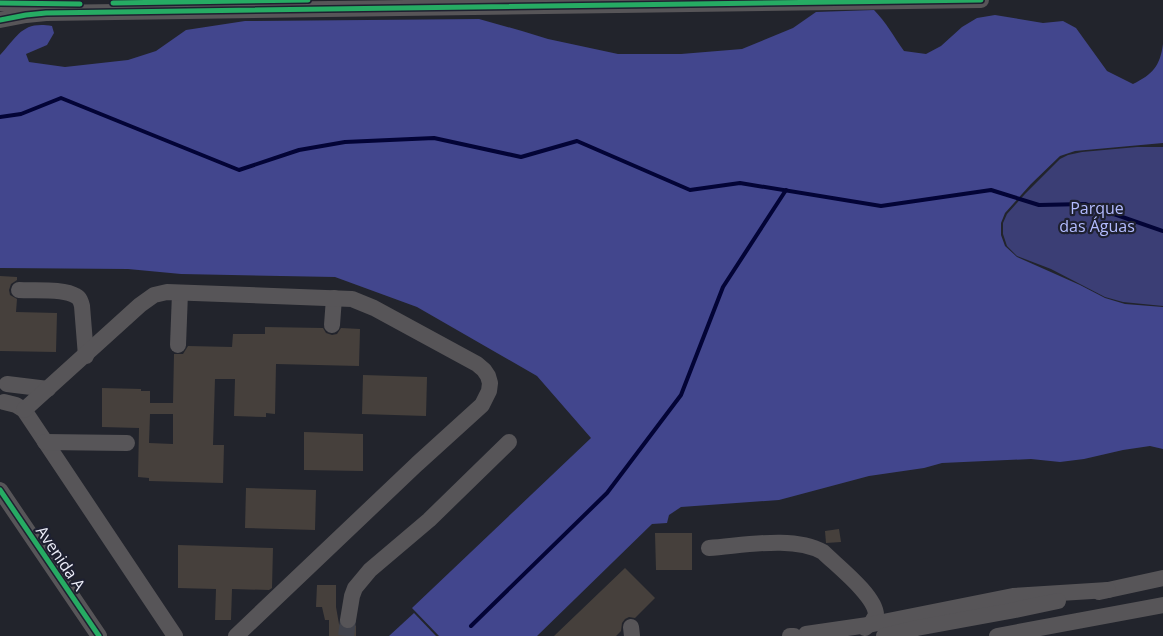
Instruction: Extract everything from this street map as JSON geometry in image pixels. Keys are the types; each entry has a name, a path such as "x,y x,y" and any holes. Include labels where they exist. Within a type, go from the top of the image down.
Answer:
{"street":[{"path":"0,3 72,4 308,0"},
{"path":"0,20 26,15 56,13 981,0"},
{"path":"19,290 66,292 80,299 86,356"},
{"path":"24,410 154,295 167,292 352,299 363,303 477,364 488,376 489,391 482,405 236,636"},
{"path":"178,345 180,293"},
{"path":"332,324 334,298"},
{"path":"7,384 48,388"},
{"path":"4,402 16,405 24,410 175,636"},
{"path":"45,442 127,443"},
{"path":"348,620 355,588 370,570 429,520 509,442"},
{"name":"Avenida A","path":"1,492 99,636"},
{"path":"709,548 785,543 814,547 823,552 866,594 915,627"},
{"path":"797,635 915,627 1010,611 1163,578"},
{"path":"863,631 875,617 876,612 866,594"},
{"path":"997,636 1163,605"},
{"path":"884,636 915,627"}],"green space":[{"name":"Parque das Águas","path":"1137,147 1163,147 1163,306 1123,302 1105,297 1051,269 1017,256 1007,246 1003,234 1003,223 1007,214 1060,159 1082,152"}],"shaded area":[{"path":"874,10 904,51 926,54 941,46 962,27 977,18 995,15 1043,23 1063,21 1076,28 1107,71 1133,84 1146,77 1157,64 1163,44 1163,143 1075,151 1060,156 1005,213 1001,223 1001,235 1005,246 1017,257 1105,298 1125,304 1163,307 1163,449 1150,446 1060,462 1031,459 942,463 924,468 869,476 779,500 681,507 669,515 667,523 652,524 537,636 439,636 412,608 591,438 537,376 417,307 335,277 181,274 128,269 0,268 0,55 16,36 27,28 42,25 52,26 54,33 47,45 26,54 29,62 65,67 128,60 156,51 186,30 245,21 479,19 548,39 618,54 681,54 742,49 793,28 816,12"},
{"path":"414,613 436,636 389,636"}],"building":[{"path":"0,276 17,277 17,280 11,284 9,290 10,295 17,299 16,312 57,313 56,352 0,351"},
{"path":"265,327 323,328 326,333 332,335 337,334 341,328 360,329 359,366 276,364 275,414 266,413 266,417 234,416 235,379 215,379 213,445 224,445 223,483 149,481 149,478 138,477 139,428 102,427 102,388 141,389 141,391 150,391 150,403 173,403 174,354 183,354 188,346 232,347 233,334 265,334","holes":["150,414 173,414 173,444 149,443"]},
{"path":"363,375 427,377 426,416 362,414"},
{"path":"304,432 363,434 363,471 304,470"},
{"path":"246,488 316,490 315,530 245,528"},
{"path":"839,529 841,542 826,543 825,531"},
{"path":"655,533 692,533 692,570 656,570"},
{"path":"178,545 273,548 272,588 269,590 232,589 231,620 215,620 216,589 178,588"},
{"path":"625,568 655,598 635,618 629,617 625,619 622,623 621,631 616,636 554,636"},
{"path":"317,585 336,585 336,607 339,624 347,630 352,629 356,625 356,636 329,636 329,620 325,620 322,607 316,607"}],"waterway":[{"path":"0,117 21,114 61,98 239,170 299,150 345,142 434,138 521,157 577,141 690,190 740,183 881,206 991,190 1039,205 1085,204 1163,231"},
{"path":"471,626 607,493 681,395 723,287 786,190"}],"tunnel":[{"path":"346,636 348,620"}],"cycle path":[{"path":"113,3 308,0"},
{"path":"0,20 46,13 981,0"},
{"path":"0,3 80,4"},
{"path":"0,490 99,636"}]}
